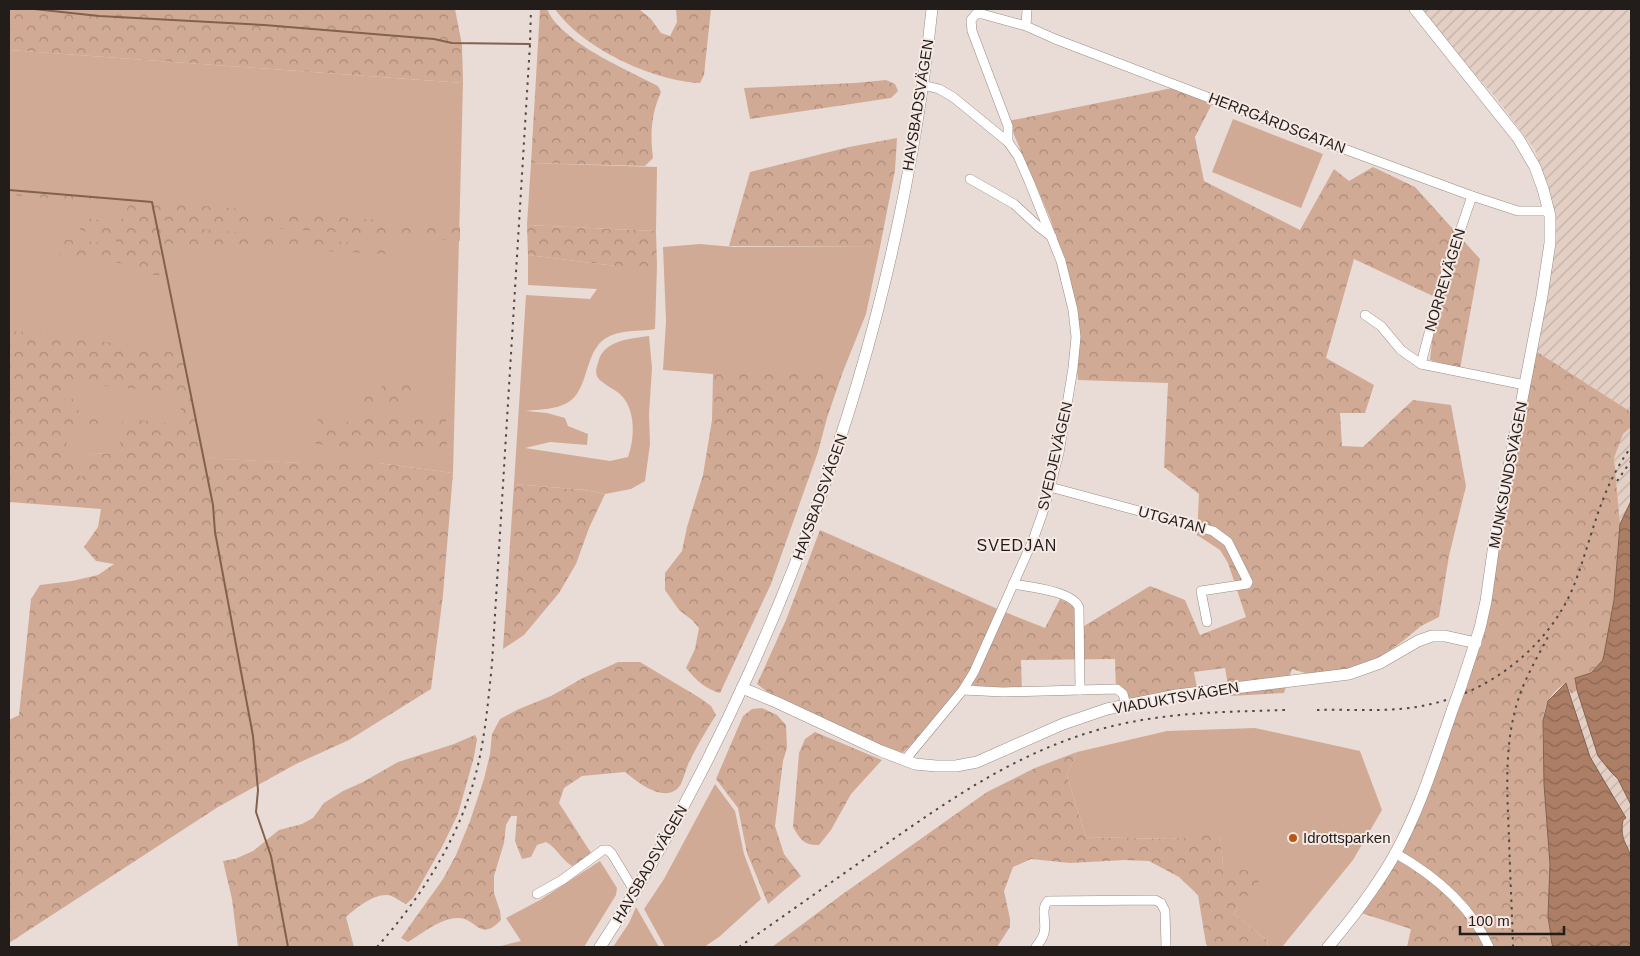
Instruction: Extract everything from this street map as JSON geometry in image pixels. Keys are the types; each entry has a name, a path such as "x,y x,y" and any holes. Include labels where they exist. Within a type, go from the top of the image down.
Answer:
{"street":[{"name":"HAVSBADSVÄGEN","path":"600,947 635,892 684,806 742,688 814,518 866,357 894,247 922,85 932,9"},
{"path":"1026,26 1027,9"},
{"name":"MUNKSUNDSVÄGEN","path":"1328,947 1371,892 1395,853 1422,797 1476,643 1486,601 1494,544 1542,296 1550,243 1548,211 1535,167 1518,138 1415,9"},
{"name":"SVEDJEVÄGEN","path":"1008,142 1008,126 972,31 971,20 973,16 982,14 1026,26"},
{"name":"HERRGÅRDSGATAN","path":"1026,26 1055,39 1317,139 1472,196 1518,211 1548,211"},
{"name":"SVEDJEVÄGEN","path":"905,760 963,690 974,672 1033,540 1044,509 1059,453 1073,368 1076,337 1068,284 1052,237 1018,156 1008,142 953,97 938,89 922,85"},
{"path":"970,179 1014,204 1038,227 1052,237"},
{"name":"NORREVÄGEN","path":"1421,364 1441,288 1472,196"},
{"path":"1365,315 1382,326 1401,350 1421,364 1525,385"},
{"name":"UTGATAN","path":"1050,488 1213,531 1222,537 1234,551 1248,582 1247,584 1201,591 1207,622"},
{"path":"1013,584 1062,594 1078,603 1080,690"},
{"name":"VIADUKTSVÄGEN","path":"742,688 881,751 915,764 956,766 977,762 1063,724 1126,705 1177,695 1349,674 1380,663 1424,638 1432,636 1455,638 1476,643"},
{"path":"963,690 1003,692 1116,689 1123,694 1126,705"},
{"path":"538,894 562,880 603,850 608,850 612,854 635,892"},
{"path":"1395,853 1427,875 1458,901 1476,922 1489,947"},
{"path":"1036,947 1045,932 1044,910 1045,904 1048,901 1108,900 1155,900 1161,903 1165,911 1166,947"}],"shaded area":[{"path":"1420,9 1631,9 1631,412 1531,348 1556,234 1553,211 1535,150 1497,99"},
{"path":"1631,427 1631,501 1620,524 1614,458 1623,434"},
{"path":"1577,690 1598,756 1618,779 1631,805 1631,859 1623,842 1621,831 1623,820 1626,818 1590,757 1571,694"}],"green space":[{"path":"9,9 455,9 462,45 463,83 9,50"},
{"path":"540,9 547,9 554,21 576,41 618,66 658,86 661,92 652,124 653,158 645,166 531,163"},
{"path":"555,9 639,9 651,19 661,33 670,36 677,22 676,9 711,9 704,75 700,83 681,81 661,76 620,60 582,37"},
{"path":"9,50 463,83 453,473 378,463 302,463 89,453 90,491 9,502"},
{"path":"886,80 895,84 898,91 891,98 750,119 744,88 855,83"},
{"path":"1172,88 1213,102 1195,137 1204,181 1300,230 1334,169 1349,181 1373,167 1415,187 1480,259 1460,369 1430,360 1437,298 1354,259 1326,358 1374,385 1365,413 1340,413 1342,446 1363,447 1413,400 1451,405 1466,486 1449,556 1439,617 1421,626 1373,662 1346,671 1315,676 1292,669 1284,693 1230,696 1225,668 1194,672 1199,699 1130,707 1116,691 1115,659 1021,660 1022,692 982,689 964,681 937,718 895,761 785,705 757,684 786,620 820,530 1002,611 1045,628 1060,599 1072,605 1084,617 1084,626 1150,586 1185,600 1200,635 1246,617 1228,563 1220,550 1197,535 1199,494 1164,467 1168,383 1078,380 1066,267 1050,218 1008,121"},
{"path":"1233,119 1323,154 1301,208 1212,172"},
{"path":"897,138 895,170 880,247 729,246 750,172 849,147"},
{"path":"531,163 657,167 656,231 527,225"},
{"path":"9,190 460,227 460,241 156,220 157,225 389,246 389,254 161,244 166,275 140,275 130,264 60,257 59,239 116,244 116,239 80,230 83,218 120,223 129,205 9,195"},
{"path":"527,225 656,231 657,266 616,266 528,255"},
{"path":"700,244 734,247 880,247 866,314 842,374 713,374 663,370 666,321 663,247"},
{"path":"528,255 616,266 657,266 655,329 624,332 606,338 594,352 574,398 557,407 526,411 547,413 565,418 568,426 588,434 587,445 550,442 525,448 610,461 628,457 633,433 629,408 620,394 598,378 596,369 601,355 611,345 625,340 649,336 652,368 649,414 650,444 645,481 631,489 605,494 585,490 514,484 526,295 590,299 597,289 528,285"},
{"path":"9,331 182,352 204,458 302,463 378,463 453,473 443,595 431,689 349,740 296,764 218,807 9,943 9,720 19,715 31,599 40,585 98,575 114,564 96,561 84,547 98,527 101,509 9,502","holes":["68,383 175,392 187,426 123,418 119,454 89,453 89,468 81,478 79,474 84,462 66,453 67,437 73,431 109,425 109,419 81,414 77,409 81,401 73,397 67,406 62,405 67,395"]},
{"path":"1531,348 1631,412 1631,427 1623,434 1614,458 1620,524 1614,600 1603,660 1591,673 1575,678 1577,690 1571,694 1566,683 1559,688 1548,701 1544,714 1544,765 1550,849 1549,926 1553,947 1407,947 1411,929 1358,912 1400,853 1475,645"},
{"path":"713,374 842,374 818,452 771,584 720,693 701,684 686,668 695,649 699,628 679,610 665,590 665,573 682,551 687,527 703,475 712,420"},
{"path":"385,381 424,382 424,389 403,407 357,403 364,390 379,391"},
{"path":"318,416 337,417 331,430 337,431 353,417 409,420 446,419 447,445 436,452 363,449 316,444 310,436 317,434"},
{"path":"514,484 584,490 605,494 589,528 576,564 559,593 524,635 503,649"},
{"path":"618,662 640,662 700,698 711,706 716,715 689,762 681,784 669,793 661,793 637,782 625,772 582,776 564,788 559,803 591,853 572,866 546,842 537,845 531,857 522,859 515,841 517,816 511,816 506,825 504,843 494,876 494,893 501,920 488,929 483,929 464,919 450,919 431,927 408,942 401,938 443,879 456,855 484,779 490,754 492,734 500,719"},
{"path":"762,708 777,715 786,725 787,748 783,761 775,826 784,854 801,876 768,904 747,853 738,808 716,779 743,716 752,709"},
{"name":"Idrottsparken","path":"1255,728 1360,751 1382,810 1353,860 1282,947 1267,947 1268,941 1234,914 1238,907 1223,866 1220,835 1169,839 1086,837 1067,775 1077,752 1167,731"},
{"path":"815,732 882,760 851,794 831,830 819,845 803,841 793,827 799,753 805,739"},
{"path":"475,735 477,739 474,757 458,814 413,898 406,904 388,895 382,895 365,902 350,913 346,917 354,947 238,947 232,899 223,861 235,859 253,851 279,830 302,824 313,818 324,803 398,762 454,744"},
{"path":"1077,752 1067,775 1086,837 1169,839 1220,834 1223,866 1265,874 1234,914 1268,941 1267,947 1208,947 1198,895 1179,877 1149,861 1125,860 1070,863 1031,859 1013,867 1004,891 1010,927 997,947 772,947 840,896 987,792 1035,768"},
{"path":"715,784 735,811 744,854 761,899 719,937 704,947 665,947 644,909 664,879"},
{"path":"600,861 617,888 616,895 584,947 496,947 521,941 506,918 540,900"},
{"path":"636,907 659,947 613,947 629,923"}],"water":[{"path":"1631,501 1631,805 1618,779 1598,756 1575,678 1591,673 1603,660 1614,600 1620,524"},
{"path":"1566,683 1590,757 1626,818 1623,820 1622,834 1629,851 1632,872 1631,947 1553,947 1552,944 1548,916 1550,864 1544,784 1543,721 1548,701"}],"waterway":[{"path":"34,9 99,16 264,25 434,39 452,43 530,44"},
{"path":"9,190 152,202 213,505 215,532 253,736 258,790 256,812 271,856 288,947"}],"railway":[{"path":"377,947 408,909 436,868 448,846 468,800 484,735 492,664 531,9"},
{"path":"1317,710 1389,710 1431,704 1455,697 1478,687 1499,675 1519,660 1553,623 1566,602 1576,580 1605,495 1620,463 1631,447"},
{"path":"1617,481 1631,461"},
{"path":"1513,947 1507,785 1508,751 1518,700 1532,667 1549,635"},
{"path":"739,947 960,794 1042,750 1101,729 1147,719 1239,711 1286,710"}],"place":[{"name":"Idrottsparken","path":"1293,838"}],"district":[{"name":"SVEDJAN","path":"1017,545"}]}
